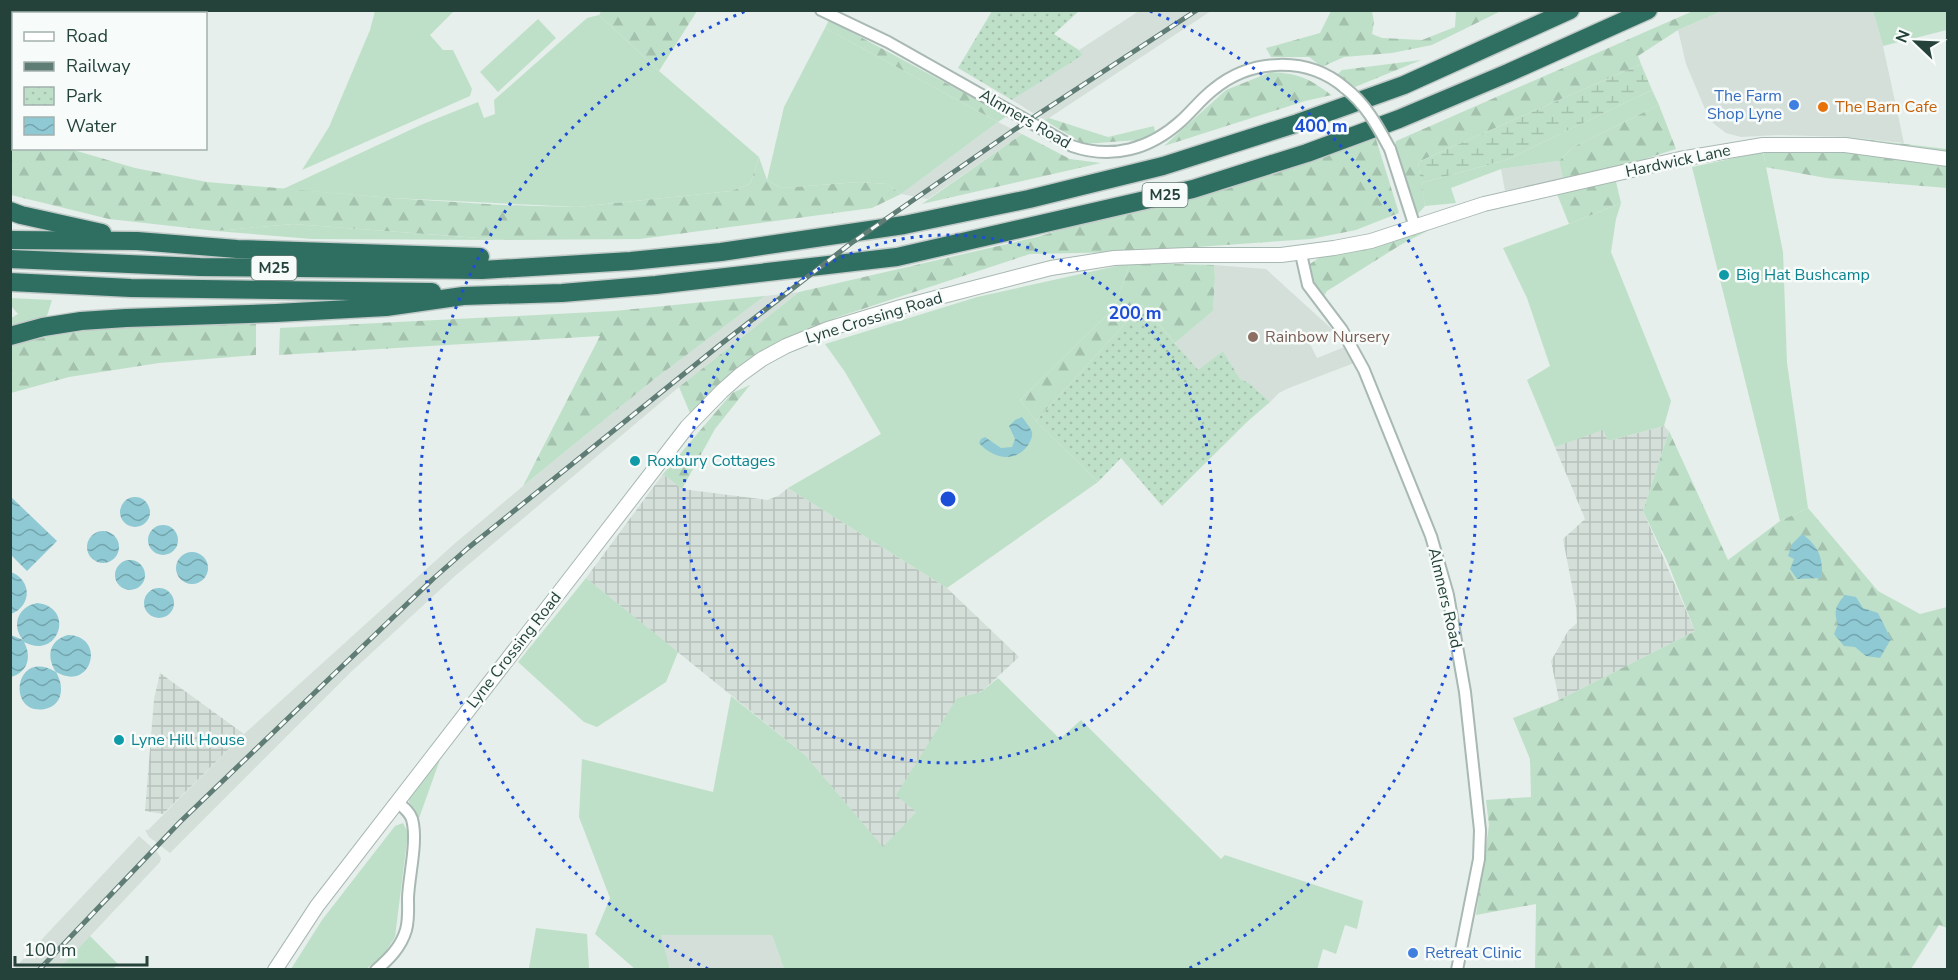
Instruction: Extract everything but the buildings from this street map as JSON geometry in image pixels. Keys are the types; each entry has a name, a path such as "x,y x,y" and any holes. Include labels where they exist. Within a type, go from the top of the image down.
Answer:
{"highway":[{"name":"M25","path":"10,259 200,267 482,270 630,261 721,252 904,225 1029,199 1163,166 1298,123 1404,85 1570,10"},
{"name":"M25","path":"10,282 131,288 425,291 463,296 562,293 656,285 897,256 1193,189 1295,156 1399,118 1508,73 1648,10"},
{"path":"10,211 40,220 137,241"},
{"path":"10,240 137,241 237,249 481,258 538,265"},
{"path":"10,336 43,327 81,321 386,307 463,296"}],"street":[{"name":"Almners Road","path":"821,10 888,42 1072,146 1089,152 1132,150 1156,139 1180,122 1215,88 1242,72 1272,64 1290,64 1307,68 1327,76 1345,88 1370,113 1390,149 1415,227"},
{"name":"Hardwick Lane","path":"1415,227 1484,204 1680,159 1763,145 1845,145 1947,159"},
{"name":"Lyne Crossing Road","path":"275,969 317,906 687,428 722,391 762,359 786,346 828,329 901,307 1051,268 1143,256 1301,254 1371,241 1415,227"},
{"name":"Almners Road","path":"1301,254 1308,285 1342,330 1364,370 1431,536 1448,595 1465,692 1480,830 1479,859 1457,969"},
{"path":"376,969 399,946 409,917 408,898 414,831 410,816 397,802"}],"shaded area":[{"path":"1139,11 1211,11 1049,118 1044,120 1012,100 1083,55 1079,50"},
{"path":"1722,11 1873,11 1904,143 1846,137 1778,135 1741,137 1726,133 1713,123 1705,109 1686,64 1678,30"},
{"path":"998,122 1022,134 928,199 901,194"},
{"path":"1559,161 1563,179 1505,191 1501,169"},
{"name":"Rainbow Nursery","path":"1214,265 1266,269 1333,330 1310,344 1317,358 1347,346 1354,363 1289,388 1279,393 1270,402 1249,383 1240,379 1223,351 1198,371 1175,343 1213,311"},
{"path":"799,292 679,387 455,576 352,671 170,853 149,837 145,830 148,830 244,734 453,545 523,486 652,381 765,296"},
{"path":"1664,426 1669,431 1643,511 1695,631 1559,700 1551,661 1568,631 1577,623 1563,539 1585,519 1555,447 1603,429 1608,441"},
{"path":"663,474 682,489 767,500 778,496 788,488 947,588 1019,657 981,692 957,698 916,812 883,848 805,755 586,578"},
{"path":"160,673 244,734 163,814 145,811 154,699"},
{"path":"139,836 157,852 161,858 160,862 59,969 13,970"},
{"path":"660,935 772,935 784,969 670,969"}],"green space":[{"path":"602,10 697,11 659,71 599,15"},
{"path":"375,11 454,11 430,35 443,50 453,50 472,89 470,96 302,170 329,127 370,30"},
{"path":"992,11 1079,11 1054,34 1083,55 1012,100 958,68"},
{"path":"1331,11 1372,11 1374,22 1372,34 1382,38 1422,40 1455,27 1456,11 1501,11 1432,45 1392,53 1344,57 1322,67 1309,57 1271,57 1266,48 1320,33"},
{"path":"1693,11 1722,11 1678,30 1638,56 1641,64 1418,162 1425,206 1417,215 1395,146 1396,141"},
{"path":"1873,11 1947,11 1947,30 1883,46"},
{"path":"599,15 659,71 759,157 750,184 731,191 577,207 392,198 283,189 423,124 478,102 484,118 495,114 494,100 587,18"},
{"path":"538,19 556,38 498,92 480,72"},
{"path":"829,20 1007,116 998,122 825,28"},
{"path":"825,28 998,122 901,194 887,184 859,182 781,188 767,180 784,107"},
{"path":"1421,60 1355,87 1337,75 1342,70"},
{"path":"1641,64 1652,90 1506,160 1421,183 1418,162"},
{"path":"1271,72 1304,78 1332,95 1305,101 1164,146 1226,90"},
{"path":"1652,90 1659,105 1573,147 1559,161 1501,169 1451,188 1456,203 1425,206 1421,183 1506,160"},
{"path":"1659,105 1676,149 1613,169 1621,203 1569,224 1557,194 1563,179 1559,161 1573,147"},
{"path":"1049,118 1108,137 1154,126 1155,132 1138,140 1084,144 1044,120"},
{"path":"11,120 12,150 73,150 135,168 207,182 392,198 577,207 731,191 750,184 759,157 767,180 781,188 859,182 887,184 901,194 872,208 640,239 506,240 293,224 216,231 109,219 11,195"},
{"path":"1022,134 1070,159 1101,163 922,204"},
{"path":"1375,136 1399,213 1356,230 1311,239 1125,252 1030,254 835,318 750,360 690,413 679,387 799,292 1037,237"},
{"path":"1846,137 1947,149 1947,188 1826,178 1765,167 1763,145 1845,145"},
{"path":"1763,152 1783,252 1787,363 1808,508 1780,521 1692,167"},
{"path":"1621,203 1611,252 1671,401 1664,426 1608,441 1603,430 1555,447 1527,380 1550,366 1527,298 1503,248"},
{"path":"293,224 506,240 312,239 216,231"},
{"path":"1441,224 1402,244 1327,291 1322,299 1314,287 1310,264 1320,257 1364,248"},
{"path":"1130,263 1114,308 1020,400 1036,421 1098,482 947,588 788,488 881,434 845,372 825,344 977,297"},
{"path":"1130,263 1214,265 1213,311 1175,343 1142,305 1036,421 1020,400 1114,308"},
{"path":"765,296 652,381 523,486 600,336 279,355 280,328 614,311"},
{"path":"11,298 52,300 46,319 11,327 11,318 18,314 11,306"},
{"path":"1142,305 1198,370 1223,351 1240,379 1249,383 1270,402 1162,506 1121,458 1098,482 1036,421"},
{"path":"256,323 256,355 159,363 69,377 11,393 10,344 54,334 113,328"},
{"path":"750,385 715,429 682,489 663,474 732,393"},
{"path":"1669,431 1728,560 1780,521 1808,508 1878,591 1920,614 1947,607 1947,928 1939,925 1911,969 1535,969 1536,904 1476,915 1489,825 1486,800 1531,797 1530,759 1513,718 1559,700 1695,631 1667,561 1643,511"},
{"path":"586,578 678,652 666,682 597,727 584,722 518,662"},
{"path":"998,678 1060,739 1081,720 1221,859 1225,855 1363,901 1357,929 1345,925 1336,954 1323,949 1317,970 784,969 772,935 661,935 670,969 636,970 595,934 610,898 579,817 582,759 713,792 731,696 805,755 883,847 916,812 896,795 957,698 981,692"},
{"path":"442,754 419,818 409,802 409,797"},
{"path":"403,823 408,833 395,937 383,956 366,969 291,969 322,920 395,826"},
{"path":"536,928 587,934 589,969 533,970 529,968"},
{"path":"90,936 118,964 113,969 59,969"}],"water":[{"path":"1022,417 1031,430 1032,436 1028,445 1017,455 1004,457 997,455 979,443 985,437 1001,448 1012,447 1015,439 1009,426"},
{"path":"10,496 57,541 27,571 11,555"},
{"path":"135,497 146,501 150,512 146,523 135,527 124,523 120,512 124,501"},
{"path":"163,525 174,529 178,540 174,551 163,555 152,551 148,540 152,529"},
{"path":"103,531 114,536 119,547 114,558 103,563 92,558 87,547 92,536"},
{"path":"1802,534 1819,553 1822,578 1797,579 1790,569 1794,559 1788,556 1792,544"},
{"path":"192,552 203,557 208,568 203,579 192,584 181,579 176,568 181,557"},
{"path":"130,560 141,564 145,575 141,586 130,590 119,586 115,575 119,564"},
{"path":"11,572 23,581 27,593 23,605 11,614"},
{"path":"159,588 170,592 174,603 170,614 159,618 148,614 144,603 148,592"},
{"path":"1845,595 1856,597 1863,608 1878,613 1891,639 1880,658 1866,656 1855,647 1844,646 1834,634 1838,624 1836,608"},
{"path":"37,603 49,607 56,613 59,622 58,631 54,639 46,644 36,646 24,642 28,653 27,663 21,672 11,677 11,635 23,640 17,628 18,617 25,608"},
{"path":"68,635 80,638 88,644 91,653 86,670 79,675 68,676 56,672 50,655 57,641"},
{"path":"42,667 56,672 59,677 61,694 56,703 45,709 33,708 24,703 20,694 20,684 24,675 31,668"}],"railway":[{"path":"39,970 180,822 468,548 721,344 850,244 1014,130 1197,10"}],"place":[{"name":"The Farm Shop Lyne","path":"1794,105"},
{"name":"The Barn Cafe","path":"1823,107"},
{"name":"Big Hat Bushcamp","path":"1724,275"},
{"name":"Rainbow Nursery","path":"1253,337"},
{"name":"Roxbury Cottages","path":"635,461"},
{"name":"Lyne Hill House","path":"119,740"},
{"name":"Retreat Clinic","path":"1413,953"}]}
